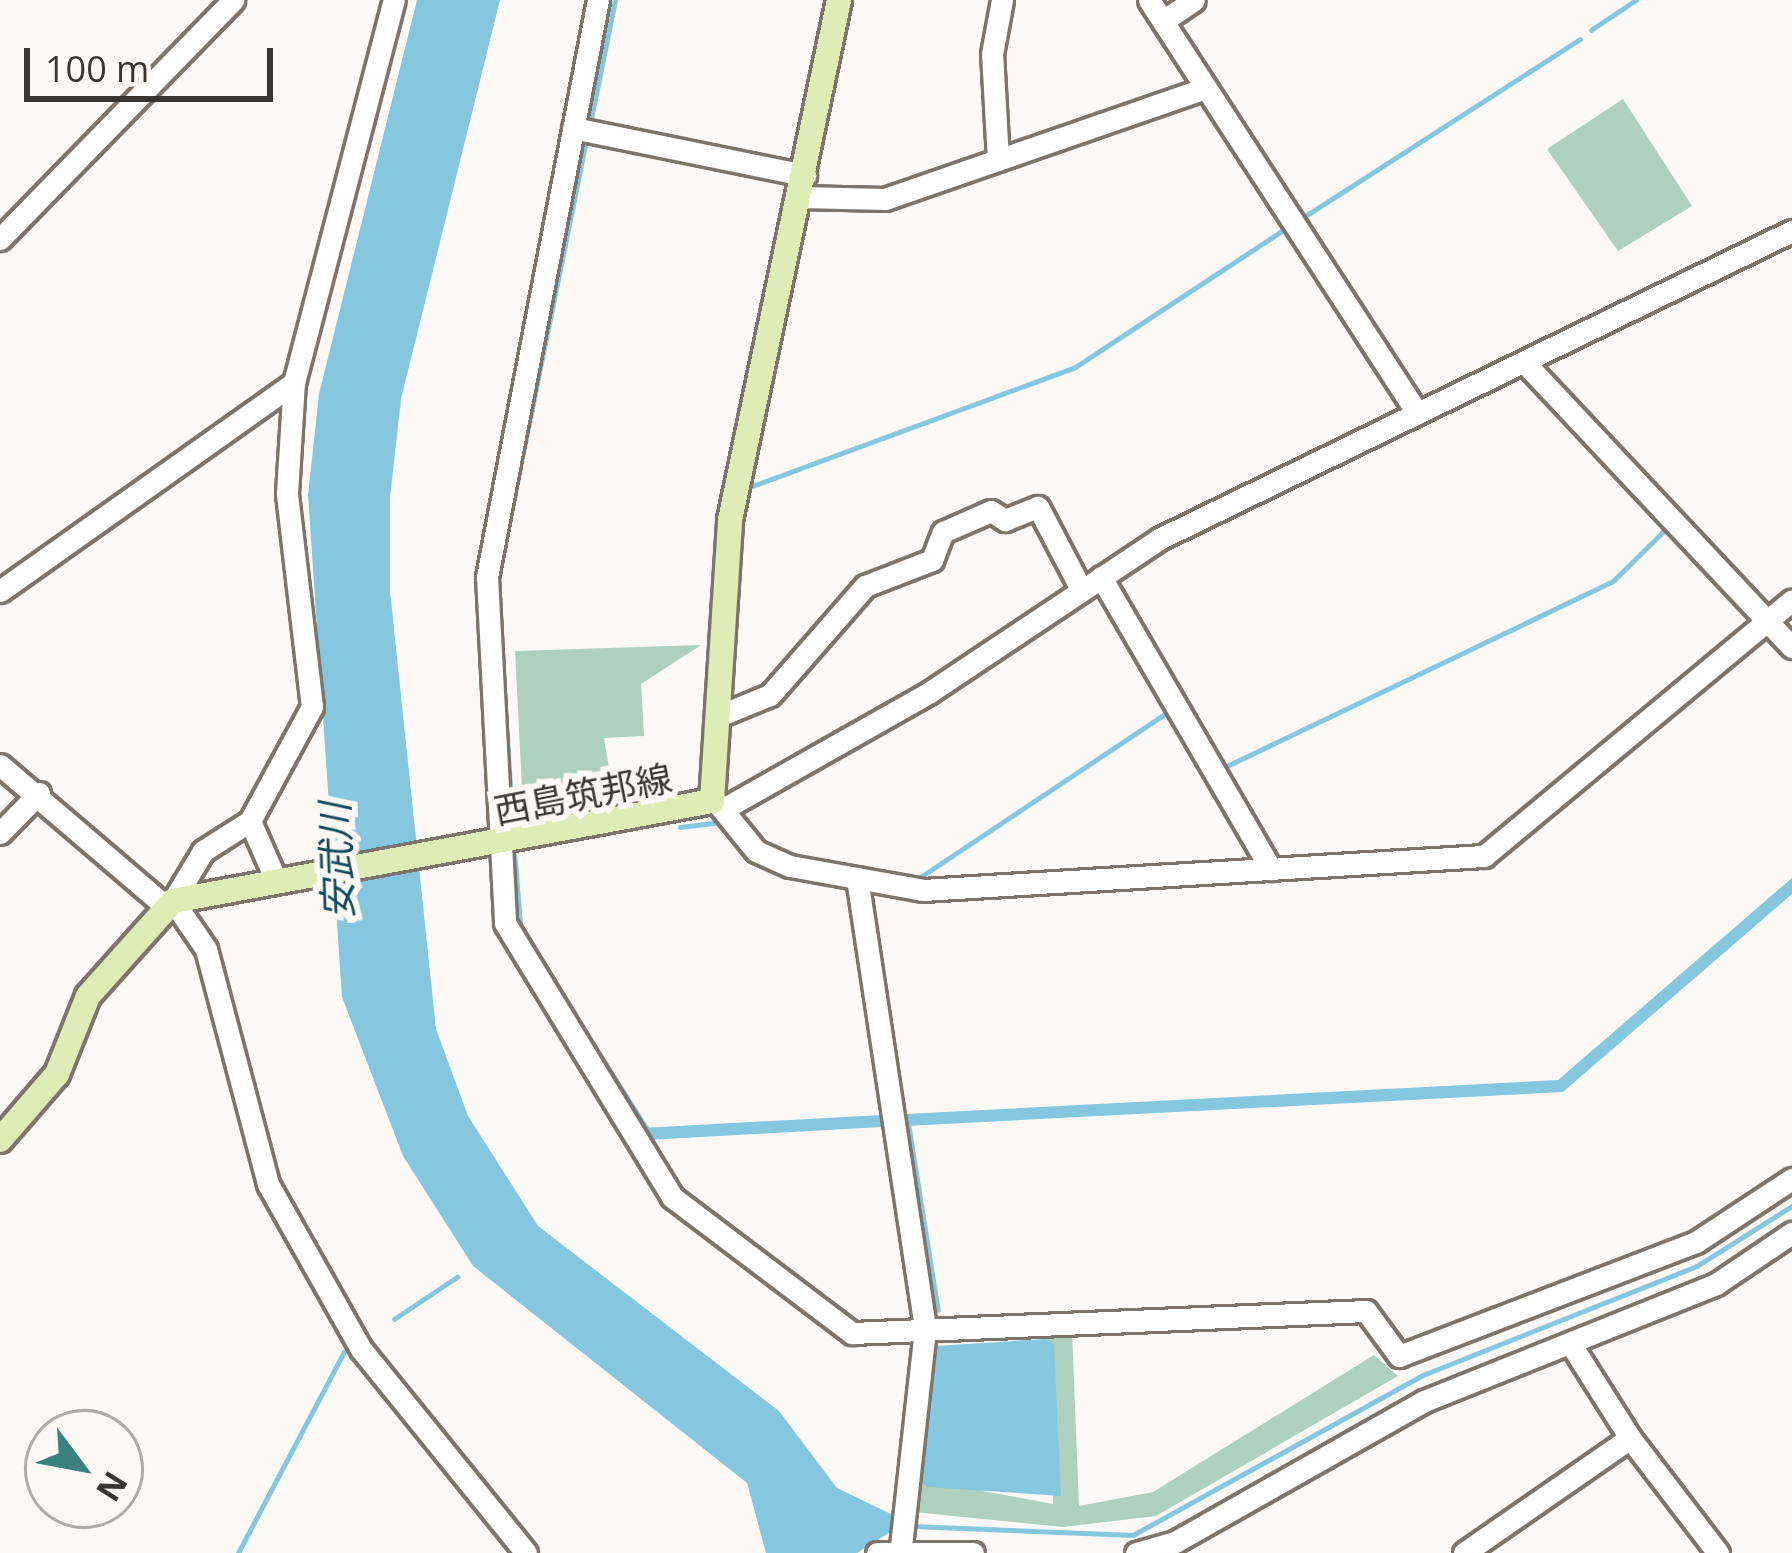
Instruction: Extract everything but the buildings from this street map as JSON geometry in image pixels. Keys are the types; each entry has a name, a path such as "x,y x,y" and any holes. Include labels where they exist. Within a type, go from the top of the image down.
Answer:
{"main road":[{"name":"西島筑邦線","path":"170,904 275,878 501,847 718,805 716,718 730,520 839,0"},
{"path":"0,1140 57,1074 88,995 170,904"}],"street":[{"path":"0,239 233,0"},
{"path":"170,904 203,851 250,821 312,707 286,493 294,383 394,0"},
{"path":"598,0 487,577 501,847 511,942 672,1197 839,1327 925,1329 1366,1311 1399,1356 1696,1242 1792,1179"},
{"path":"998,160 992,54 1002,0"},
{"path":"1149,0 1418,412"},
{"path":"1163,21 1194,0"},
{"path":"573,128 802,186 885,199 1205,88"},
{"path":"1791,233 1418,412 1101,577 718,805 756,851 923,890 1484,856 1792,600"},
{"path":"1524,362 1771,619 1792,647"},
{"path":"0,591 294,383"},
{"path":"716,718 770,695 865,586 932,560 943,532 991,512 1005,520 1038,507 1081,590"},
{"path":"1101,577 1270,869"},
{"path":"0,765 170,904 206,949 236,1084 285,1220 362,1348 526,1553"},
{"path":"0,833 39,793"},
{"path":"250,821 275,878"},
{"path":"857,878 925,1329 901,1546"},
{"path":"1136,1553 1175,1543 1424,1401 1716,1284 1792,1233"},
{"path":"1570,1342 1630,1438 1718,1553"},
{"path":"1464,1553 1630,1438"},
{"path":"877,1553 901,1546 974,1553"}],"green space":[{"path":"1623,99 1692,206 1618,251 1547,149"},
{"path":"701,645 641,684 644,736 604,738 617,817 524,828 515,651"},
{"path":"1072,1333 1079,1506 1153,1492 1374,1355 1398,1376 1156,1516 1063,1527 914,1512 919,1479 1053,1504 1054,1345 1045,1339"}],"water":[{"name":"安武川","path":"417,0 500,0 401,399 390,498 390,591 436,1029 468,1116 538,1226 779,1411 837,1488 893,1515 892,1531 857,1553 766,1553 747,1483 473,1266 403,1156 342,997 308,495 319,394"},
{"path":"1792,878 1792,894 1563,1092 906,1126 906,1114 1558,1080"},
{"path":"881,1115 881,1127 648,1140 642,1128"},
{"path":"1045,1339 1054,1344 1061,1496 927,1487 919,1479 934,1346"}],"waterway":[{"path":"590,124 615,0"},
{"path":"1591,30 1636,0"},
{"path":"1304,217 1580,39"},
{"path":"503,552 586,142"},
{"path":"747,488 1074,368 1285,229"},
{"path":"1201,728 1225,767 1613,581 1667,528"},
{"path":"499,604 513,826"},
{"path":"916,880 1171,710"},
{"path":"680,827 722,822"},
{"path":"515,856 521,930"},
{"path":"759,865 784,875"},
{"path":"540,960 646,1127"},
{"path":"909,1126 938,1310"},
{"path":"912,1526 1133,1535 1423,1375 1697,1266 1792,1206"},
{"path":"394,1319 457,1277"},
{"path":"238,1553 344,1352"}]}
